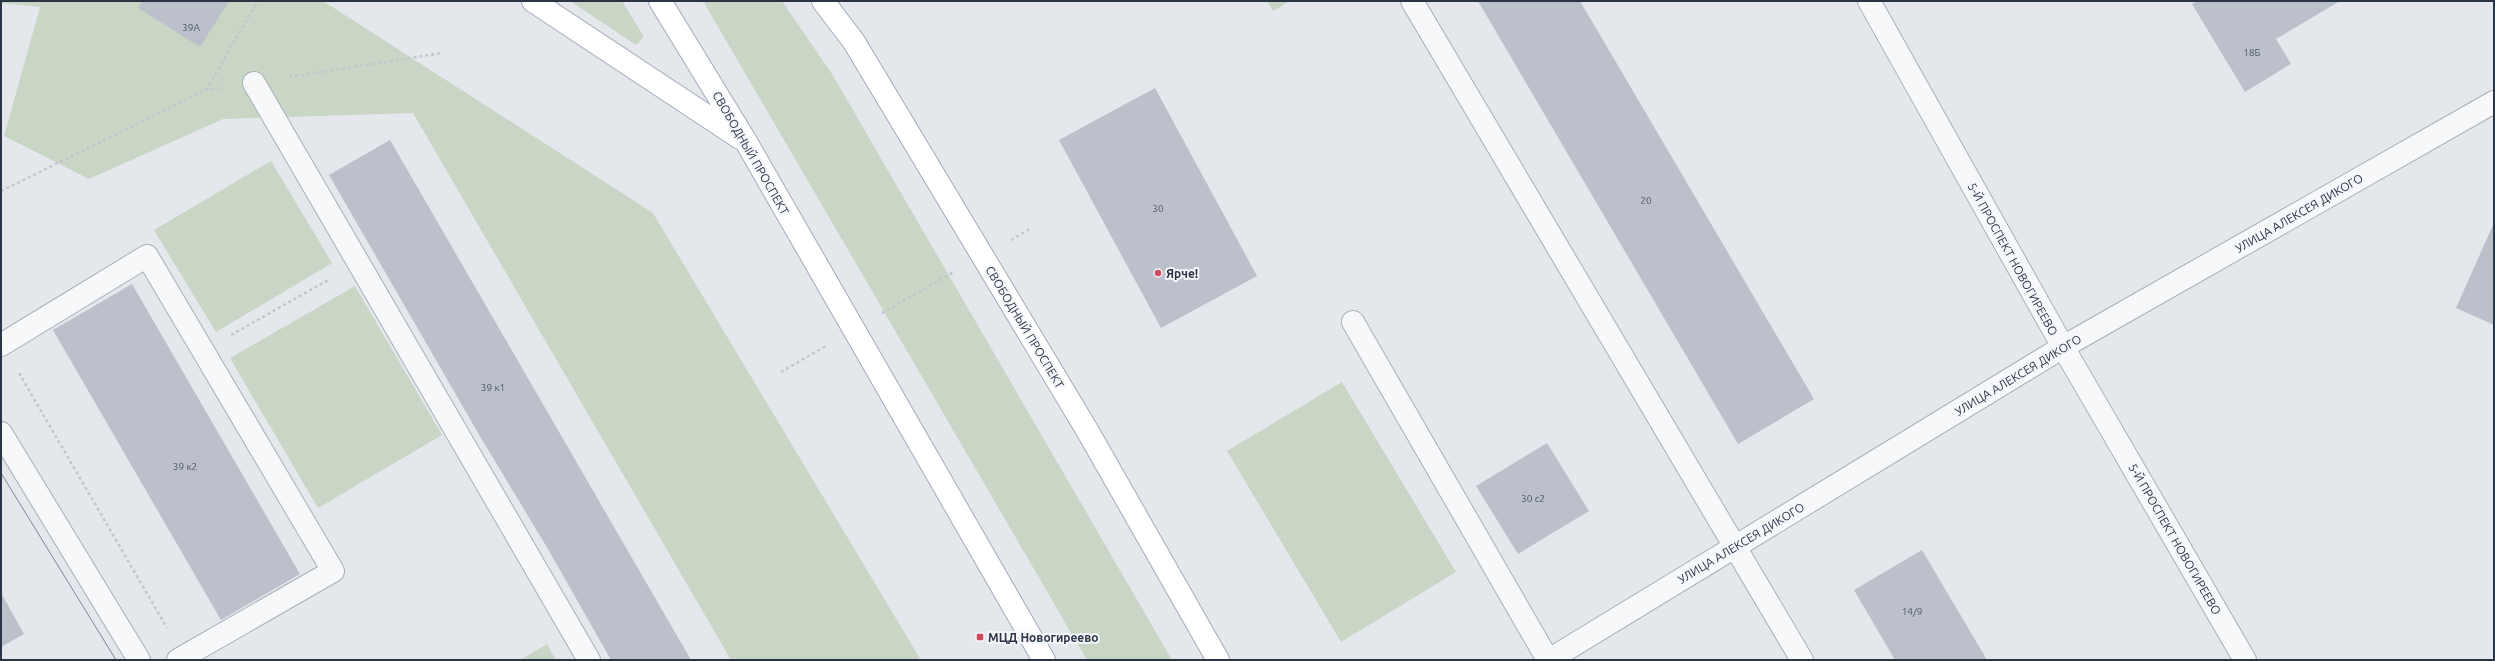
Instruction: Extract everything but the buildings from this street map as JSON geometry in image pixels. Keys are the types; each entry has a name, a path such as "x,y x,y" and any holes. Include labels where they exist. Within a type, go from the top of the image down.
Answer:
{"main road":[{"path":"533,1 745,140"},
{"name":"СВОБОДНЫЙ ПРОСПЕКТ","path":"660,1 745,140 1044,660"},
{"name":"СВОБОДНЫЙ ПРОСПЕКТ","path":"823,1 854,42 983,256 1087,430 1218,660"},
{"path":"828,1 854,42"}],"street":[{"path":"1412,1 1802,660"},
{"name":"5-Й ПРОСПЕКТ НОВОГИРЕЕВО","path":"1869,1 2063,347 2245,660"},
{"path":"254,83 589,660"},
{"name":"УЛИЦА АЛЕКСЕЯ ДИКОГО","path":"1548,660 2063,347 2494,102"},
{"path":"1,345 147,256 333,571 181,658"},
{"path":"1353,322 1548,660"},
{"path":"1,433 139,660"}],"path":[{"path":"206,90 258,1"},
{"path":"1,191 206,90 442,53"},
{"path":"780,372 1031,228"},
{"path":"203,351 358,263"},
{"path":"1,345 181,658"}],"green space":[{"path":"1,1 323,1 653,213 921,660 731,660 413,113 223,119 89,179 4,136 40,7 1,3"},
{"path":"570,1 622,1 644,37 636,45"},
{"path":"703,1 782,1 832,74 1172,660 1087,660"},
{"path":"1267,1 1290,1 1273,11"},
{"path":"271,161 332,263 216,332 154,230"},
{"path":"355,286 442,435 318,508 230,358"},
{"path":"1342,382 1456,572 1341,642 1227,451"},
{"path":"547,644 556,660 520,660"}],"tram line":[{"path":"1,473 116,660"}],"place":[{"name":"Ярче!","path":"1158,273"},
{"name":"МЦД Новогиреево","path":"980,637"}]}
